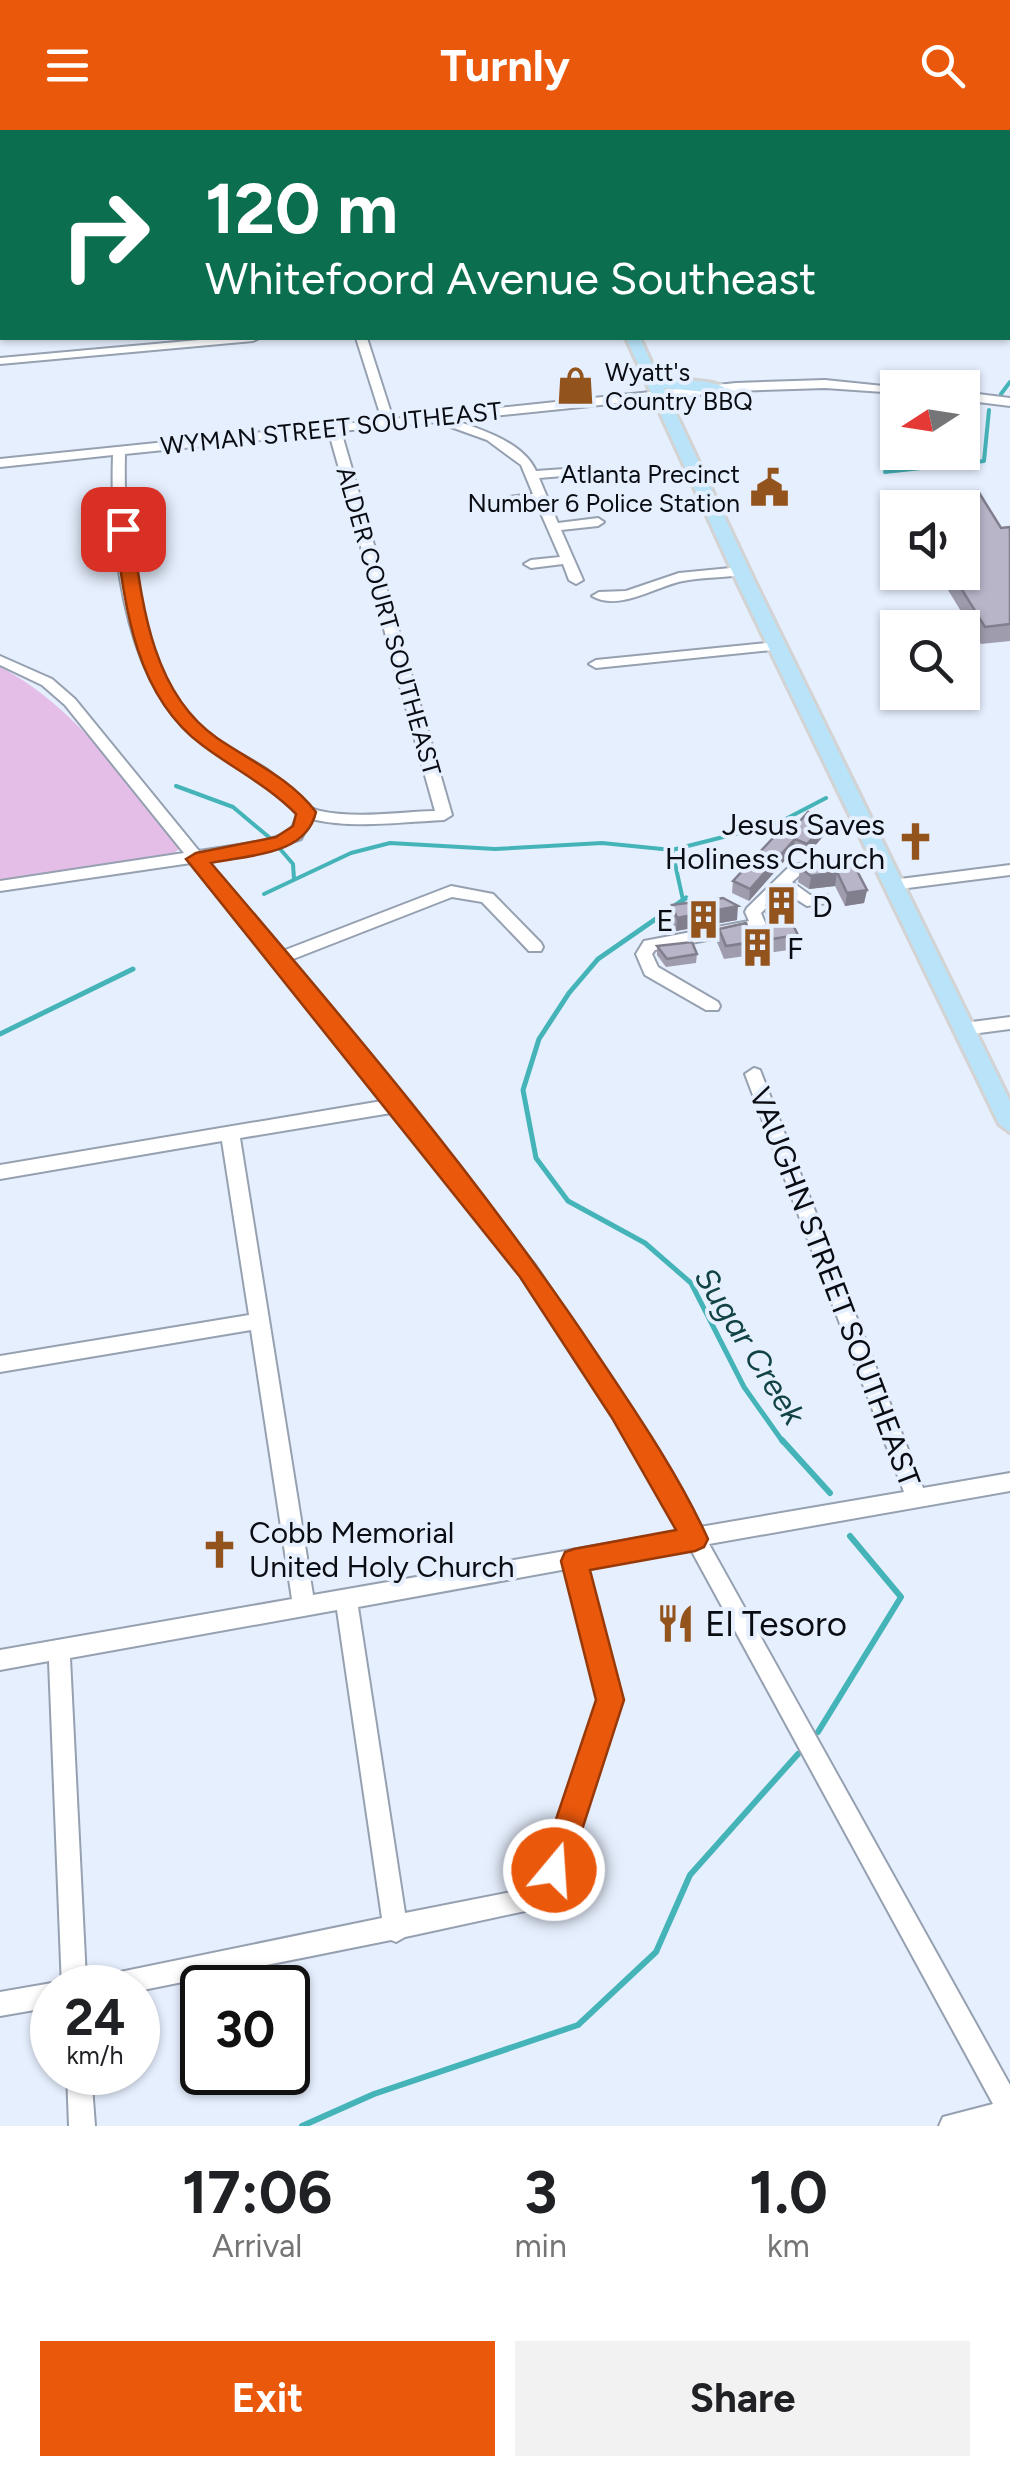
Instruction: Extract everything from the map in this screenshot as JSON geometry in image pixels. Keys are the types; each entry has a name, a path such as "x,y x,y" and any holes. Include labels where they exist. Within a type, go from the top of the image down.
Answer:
{"main road":[{"path":"633,340 674,420 740,571 1010,1124"},
{"path":"653,378 670,385 718,388"},
{"path":"674,420 678,401 718,388"}],"street":[{"path":"0,361 232,340"},
{"path":"361,340 388,421"},
{"name":"WYMAN STREET SOUTHEAST","path":"0,462 718,388 824,384 880,388"},
{"path":"980,398 1010,402"},
{"path":"436,417 505,444 534,476 576,580"},
{"name":"ALDER COURT SOUTHEAST","path":"306,812 341,816 444,815 334,428"},
{"path":"0,886 196,859 282,842 302,829 306,812 278,784 206,740 164,693 143,644 128,583 118,450"},
{"path":"534,476 575,471"},
{"path":"509,501 542,497"},
{"path":"553,527 598,522"},
{"path":"531,564 567,560"},
{"path":"600,596 628,595 679,577 740,571"},
{"path":"596,664 777,646"},
{"path":"0,660 47,682 70,702 528,1270 621,1411 1010,2111 952,2126"},
{"path":"712,1006 651,971 644,954 660,942 758,925 746,909 796,870 880,859"},
{"path":"892,885 1010,870"},
{"path":"782,883 808,901 822,899"},
{"path":"280,958 451,891 487,898 535,947"},
{"path":"964,1030 1010,1023"},
{"name":"VAUGHN STREET SOUTHEAST","path":"754,1074 917,1500"},
{"path":"0,1172 398,1105"},
{"path":"230,1132 304,1607"},
{"path":"0,1364 259,1321"},
{"path":"0,1660 1010,1482"},
{"path":"160,1975 545,1897 610,1700 574,1561"},
{"path":"346,1600 396,1930"},
{"path":"59,1650 73,1965"},
{"path":"0,2004 30,1999"},
{"path":"81,2095 82,2126"}],"shaded area":[{"path":"0,667 28,684 76,724 179,849 170,857 0,881"}],"building":[{"path":"980,494 1001,528 1010,527 1010,624 985,627 980,610 974,610 962,590 980,590"},
{"path":"808,812 828,821 807,844 795,839 750,889 733,881 785,825 793,829"},
{"path":"838,860 840,865 853,863 867,890 847,893 837,872 811,876 800,868"},
{"path":"785,887 796,894 782,912 767,905"},
{"path":"723,898 738,906 677,918 672,905"},
{"path":"746,923 748,929 792,923 798,935 726,946 719,929"},
{"path":"692,942 697,954 667,959 657,946"}],"waterway":[{"name":"Sugar Creek","path":"1001,394 1010,382"},
{"name":"Sugar Creek","path":"885,472 984,461 989,410"},
{"path":"176,786 233,807 270,838"},
{"name":"Sugar Creek","path":"672,850 778,823 826,798"},
{"path":"264,894 351,853 390,843 495,849 602,843 672,850"},
{"path":"281,850 293,864 294,879"},
{"name":"Sugar Creek","path":"672,850 683,900"},
{"name":"Sugar Creek","path":"686,898 598,959 569,993 539,1039 523,1090 536,1158 568,1201 645,1243 691,1283 744,1387 783,1442"},
{"path":"0,1034 133,969"},
{"name":"Sugar Creek","path":"782,1440 830,1493"},
{"name":"Sugar Creek","path":"818,1732 901,1597 850,1536"},
{"name":"Sugar Creek","path":"302,2126 374,2094 578,2025 656,1952 690,1875 798,1754"}],"place":[{"name":"Wyatt's Country BBQ","path":"575,386"},
{"name":"Atlanta Precinct Number 6 Police Station","path":"770,488"},
{"name":"Jesus Saves Holiness Church","path":"915,841"},
{"name":"D","path":"782,906"},
{"name":"E","path":"704,920"},
{"name":"F","path":"757,948"},
{"name":"Cobb Memorial United Holy Church","path":"219,1549"},
{"name":"El Tesoro","path":"675,1624"}],"route":[{"path":"123,529 134,613 164,693 206,740 278,784 306,812 302,829 282,842 196,859 307,990 528,1270 621,1411 695,1539 574,1561 610,1700 554,1870"}]}
